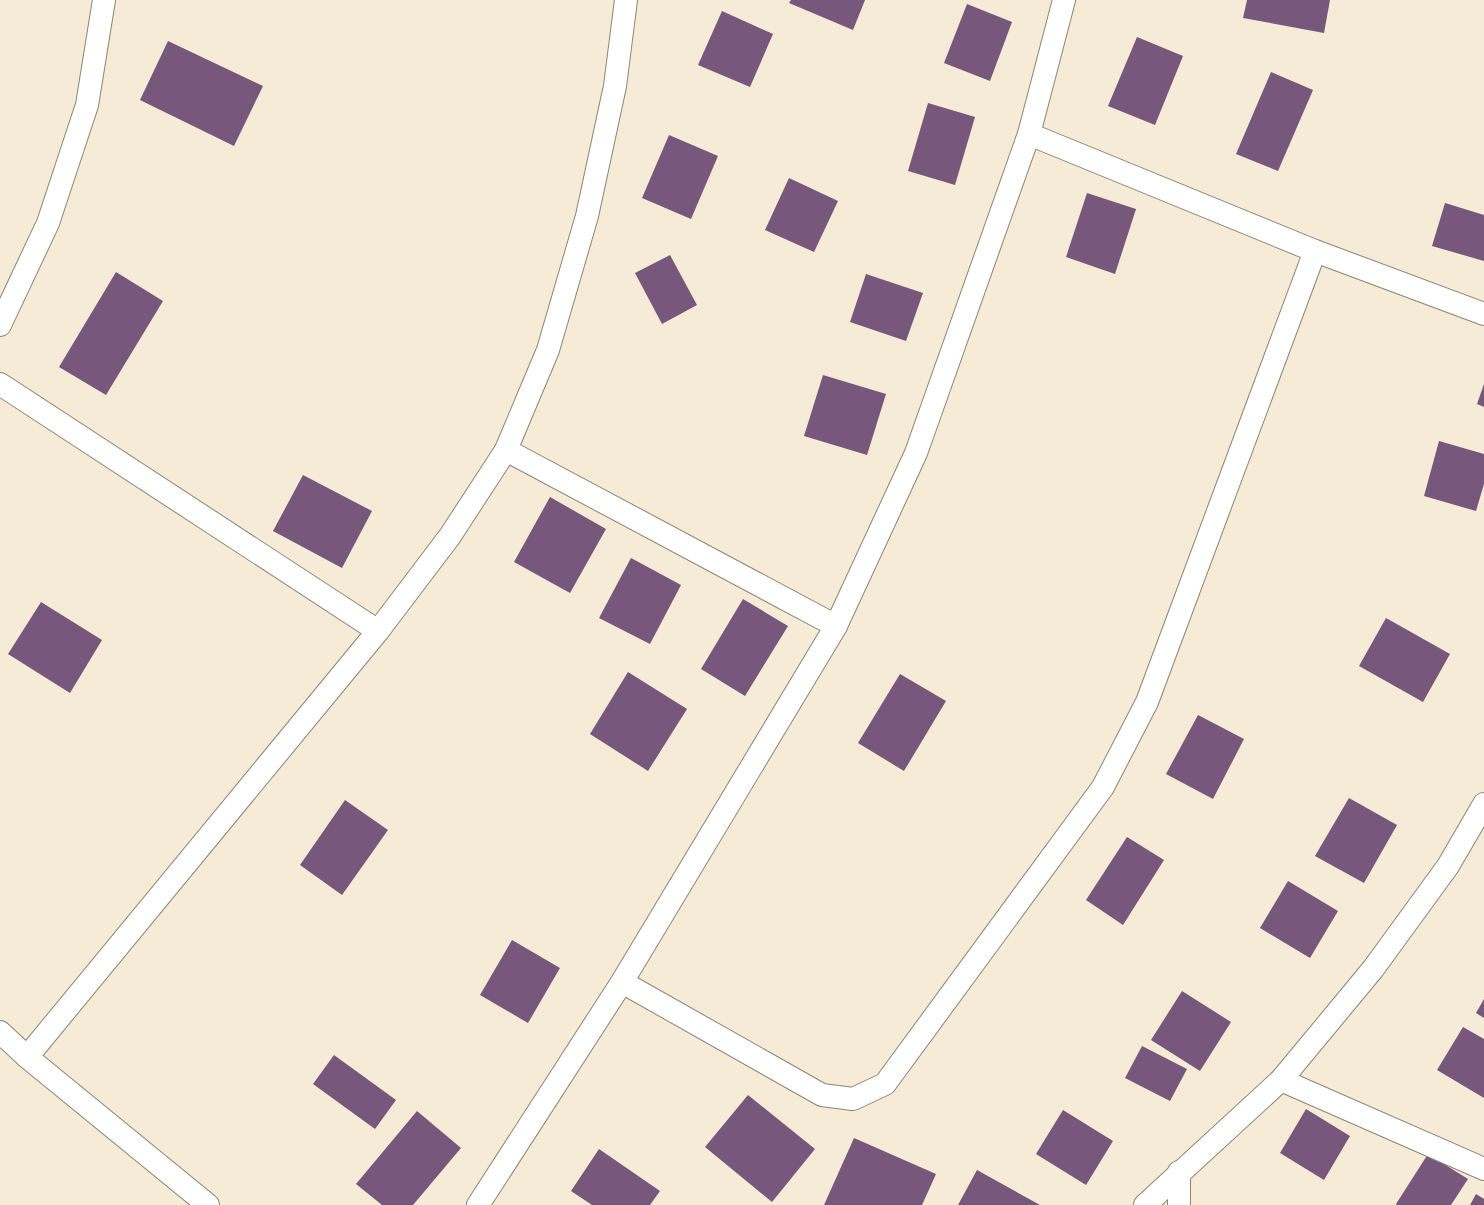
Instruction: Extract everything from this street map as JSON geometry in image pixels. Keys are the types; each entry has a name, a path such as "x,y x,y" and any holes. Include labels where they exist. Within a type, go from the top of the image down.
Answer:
{"street":[{"path":"0,325 48,223 87,105 104,0"},
{"path":"27,1057 378,631 450,536 506,450 548,350 587,216 615,86 626,0"},
{"path":"478,1205 622,982 836,626 916,453 1029,134 1064,0"},
{"path":"1029,134 1315,251 1484,314"},
{"path":"622,982 822,1095 853,1100 885,1084 1103,787 1147,702 1315,251"},
{"path":"0,384 378,631"},
{"path":"506,450 836,626"},
{"path":"1144,1205 1281,1080 1373,969 1448,866 1484,804"},
{"path":"0,1032 27,1057 208,1205"},
{"path":"1281,1080 1484,1169"},
{"path":"1179,1172 1179,1205"}],"building":[{"path":"791,0 865,0 853,30 789,3"},
{"path":"1247,0 1330,0 1324,33 1243,18"},
{"path":"967,4 1012,22 990,81 944,63"},
{"path":"722,11 773,34 750,87 698,65"},
{"path":"1137,37 1183,56 1155,125 1108,106"},
{"path":"168,41 263,86 234,146 140,100"},
{"path":"1271,72 1313,90 1278,171 1236,154"},
{"path":"928,103 975,117 955,185 908,171"},
{"path":"669,135 718,156 691,219 642,198"},
{"path":"789,178 838,201 814,252 765,230"},
{"path":"1087,193 1136,209 1115,274 1066,257"},
{"path":"1445,203 1484,215 1484,261 1432,246"},
{"path":"670,255 697,305 662,324 635,273"},
{"path":"116,272 163,301 106,395 59,367"},
{"path":"866,274 923,293 906,341 850,322"},
{"path":"823,375 886,394 867,455 804,436"},
{"path":"1484,384 1484,407 1477,404"},
{"path":"1439,441 1484,454 1484,484 1476,511 1424,496"},
{"path":"303,475 372,511 342,568 273,531"},
{"path":"550,497 606,529 570,593 514,562"},
{"path":"631,558 681,585 650,644 599,618"},
{"path":"743,599 788,626 745,696 701,669"},
{"path":"41,602 102,640 70,693 8,654"},
{"path":"1386,618 1450,654 1423,702 1359,666"},
{"path":"628,672 687,709 648,771 590,734"},
{"path":"900,674 946,701 904,771 858,743"},
{"path":"1198,715 1244,739 1213,799 1166,774"},
{"path":"1349,798 1397,825 1364,883 1315,856"},
{"path":"345,800 388,830 342,895 300,865"},
{"path":"1127,837 1164,860 1123,925 1086,900"},
{"path":"1288,881 1338,911 1310,958 1260,928"},
{"path":"512,940 560,968 528,1023 480,995"},
{"path":"1182,991 1231,1022 1200,1071 1151,1040"},
{"path":"1484,999 1484,1018 1476,1013"},
{"path":"1463,1027 1484,1039 1484,1098 1437,1070"},
{"path":"1142,1046 1187,1069 1170,1101 1125,1078"},
{"path":"334,1055 396,1100 375,1129 313,1084"},
{"path":"748,1095 815,1149 772,1202 705,1147"},
{"path":"1306,1109 1350,1136 1324,1180 1280,1153"},
{"path":"1063,1110 1113,1141 1086,1185 1036,1154"},
{"path":"417,1111 461,1148 413,1205 382,1205 356,1184"},
{"path":"854,1138 936,1174 922,1205 824,1205"},
{"path":"599,1149 660,1191 650,1205 592,1205 571,1191"},
{"path":"1428,1154 1468,1179 1451,1205 1397,1205 1396,1204"},
{"path":"977,1170 1040,1205 958,1205"},
{"path":"1476,1194 1484,1199 1484,1205 1470,1205"}]}
